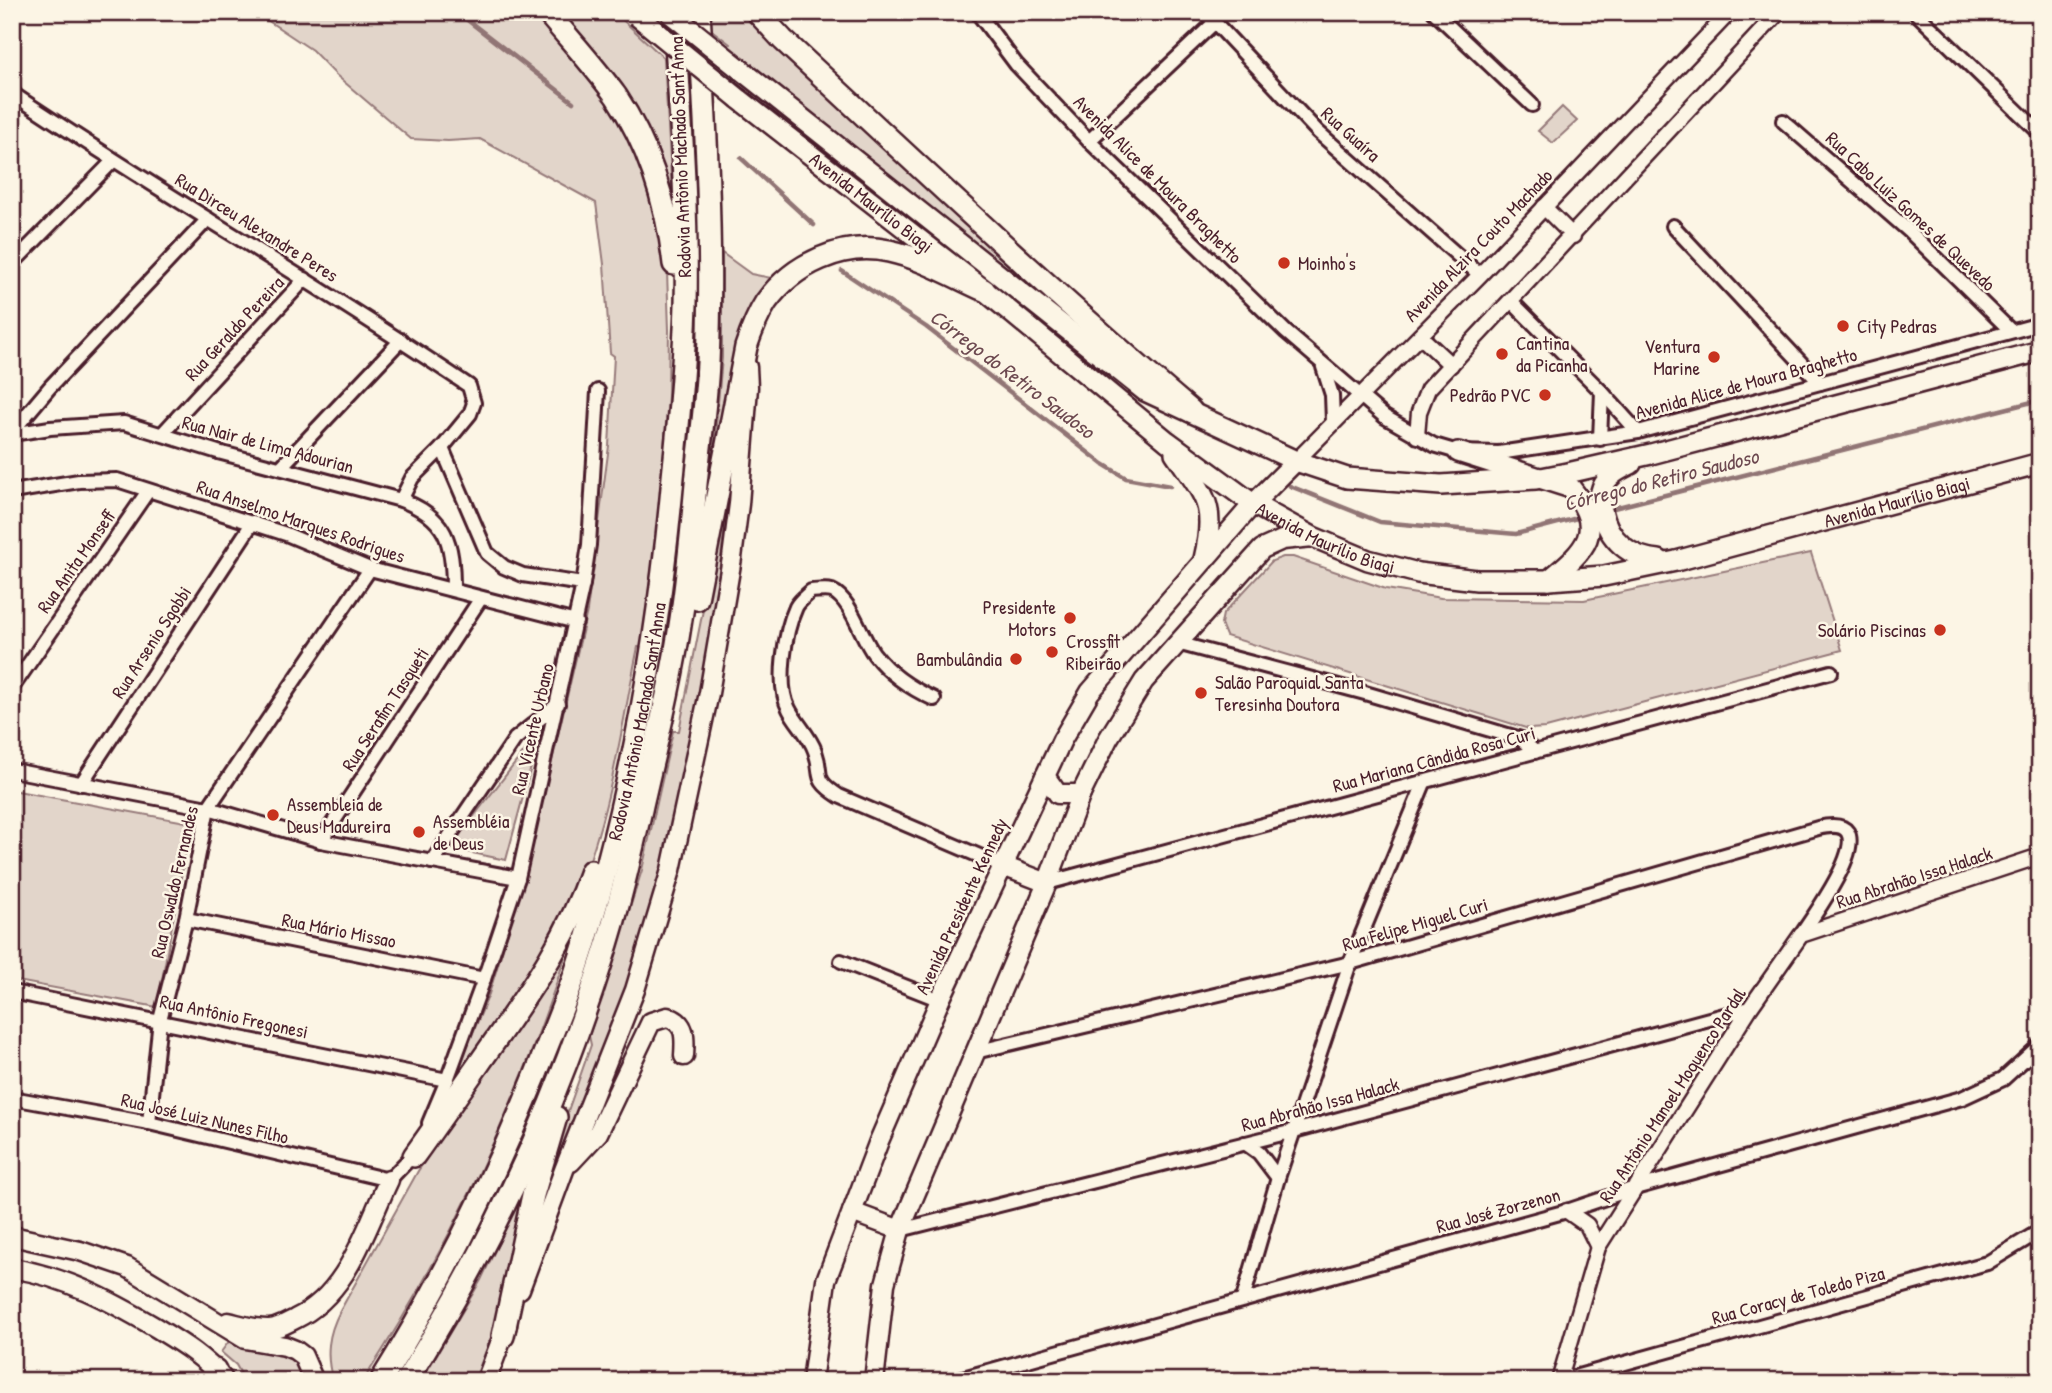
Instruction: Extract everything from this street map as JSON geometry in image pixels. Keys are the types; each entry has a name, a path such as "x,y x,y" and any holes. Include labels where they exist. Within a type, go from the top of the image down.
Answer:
{"highway":[{"path":"547,12 617,98 640,139 657,180 667,216 674,262 681,392"},
{"name":"Rodovia Antônio Machado Sant'Anna","path":"381,1381 470,1224 551,1038 574,976 600,889 634,747 665,571 686,305 686,229 672,12"},
{"name":"Rodovia Antônio Machado Sant'Anna","path":"406,1381 461,1286 516,1176 556,1086 601,963 631,858 659,740 684,598 708,366 710,280 707,156 699,12"},
{"path":"757,12 783,40 980,224 1111,343 1191,411"},
{"path":"659,740 685,653 746,347 752,327 766,302 780,286 813,262 849,250 888,251 912,258 984,290"},
{"path":"414,1156 528,994 569,928 634,747"},
{"path":"503,1336 539,1173 573,1067 601,963"}],"main road":[{"name":"Avenida Maurílio Biagi","path":"672,12 1145,391 1296,461 1347,478 1441,485 1536,479 1651,454 2040,351"},
{"name":"Avenida Maurílio Biagi","path":"635,13 739,99 984,290 1167,441 1253,504 1313,537 1368,560 1418,573 1477,580 1549,580 1604,576 1676,561 2040,463"},
{"path":"486,1381 564,1170 635,990 656,925 687,806 720,633 740,504 748,387 746,347"},
{"path":"1167,441 1203,494 1209,512 1211,531 1204,559"},
{"path":"1458,452 1571,488 1591,498 1603,514 1611,534 1621,546 1646,559 1676,561"},
{"path":"1549,580 1579,554 1588,541 1591,498 1614,472 1651,454"},
{"name":"Avenida Alzira Couto Machado","path":"1253,504 1296,461"},
{"name":"Avenida Presidente Kennedy","path":"812,1381 826,1280 879,1141 940,1000 1062,740 1090,692 1253,504"},
{"path":"874,1381 885,1284 900,1230 1047,883 1081,794 1108,739 1144,681 1262,549 1282,540 1313,537"},
{"path":"1045,776 1058,794 1081,794"},
{"path":"1003,866 1047,883"},
{"path":"564,1170 598,1133 651,1022 663,1017 678,1022 684,1031 684,1056"},
{"path":"207,1317 259,1329 271,1329 309,1312 323,1302 344,1275 389,1180"},
{"path":"852,1212 900,1230"},
{"path":"12,1236 80,1251 127,1268 245,1339 295,1350 303,1356 314,1381"},
{"path":"12,1268 69,1282 107,1298 203,1357 220,1377"}],"street":[{"name":"Avenida Alice de Moura Braghetto","path":"977,12 1016,64 1089,141 1286,332 1359,396"},
{"name":"Rua Guaíra","path":"1205,12 1318,131 1480,275"},
{"path":"1434,12 1532,105"},
{"name":"Avenida Alzira Couto Machado","path":"1296,461 1480,275 1730,12"},
{"path":"1915,12 2040,133"},
{"path":"1417,436 1419,412 1428,389 1573,236 1776,13"},
{"path":"1089,141 1214,23"},
{"name":"Rua Dirceu Alexandre Peres","path":"14,95 113,161 305,279 469,386 474,402 470,414 442,448"},
{"name":"Rua Cabo Luiz Gomes de Quevedo","path":"1783,121 1909,231 2011,331"},
{"path":"12,264 113,161"},
{"path":"1544,207 1573,236"},
{"path":"12,433 50,387 208,219"},
{"path":"1673,226 1820,383"},
{"name":"Rua Geraldo Pereira","path":"162,435 305,279"},
{"path":"1511,301 1638,432"},
{"name":"Avenida Alice de Moura Braghetto","path":"1458,452 1499,453 1638,432 2040,324"},
{"path":"1420,337 1451,365"},
{"path":"281,467 401,340"},
{"name":"Avenida Alice de Moura Braghetto","path":"1321,363 1332,395 1334,422"},
{"name":"Rua Vicente Urbano","path":"414,1156 447,1080 518,878 583,584 589,545 598,391"},
{"path":"1600,439 1602,392"},
{"path":"1359,396 1385,417 1417,436 1434,445 1458,452"},
{"name":"Rua Nair de Lima Adourian","path":"12,433 124,423 218,452 421,507 438,520 447,538 453,565 453,589"},
{"path":"401,500 412,478 442,448 487,553 504,567 523,575 583,584"},
{"name":"Rua Anselmo Marques Rodrigues","path":"16,492 79,481 117,480 253,522 370,569 576,622"},
{"name":"Rua Anita Monseff","path":"12,688 148,491"},
{"path":"12,503 16,492"},
{"name":"Rua Arsenio Sgobbi","path":"82,784 253,522"},
{"name":"Rua Oswaldo Fernandes","path":"149,1123 160,1020 187,919 208,808 370,569"},
{"path":"934,699 910,688 893,675 873,653 843,600 833,592 811,591 797,604 787,635 783,679 787,706 815,750 819,777 824,786 839,796 1003,866"},
{"name":"Rua Serafim Tasqueti","path":"321,841 481,598"},
{"path":"1177,643 1365,692 1521,739 1535,752"},
{"name":"Rua Mariana Cândida Rosa Curi","path":"1047,883 1831,672"},
{"path":"432,862 515,739 558,704"},
{"path":"12,770 208,808 321,841 518,878"},
{"path":"1244,1299 1278,1178 1350,963 1424,783"},
{"name":"Rua Felipe Miguel Curi","path":"975,1052 1350,963 1830,825 1844,829 1850,845"},
{"name":"Rua Antônio Manoel Moquenco Pardal","path":"1559,1381 1598,1247 1750,1008 1801,935 1846,863 1850,845"},
{"name":"Rua Abrahão Issa Halack","path":"1801,935 2040,856"},
{"name":"Rua Mário Missao","path":"187,919 484,979"},
{"path":"841,961 940,1000"},
{"name":"Rua Antônio Fregonesi","path":"12,992 447,1080"},
{"name":"Rua Abrahão Issa Halack","path":"900,1230 1294,1131 1750,1008"},
{"name":"Rua José Zorzenon","path":"952,1381 1567,1211 1635,1188 1962,1098 2003,1079 2040,1045"},
{"name":"Rua José Luiz Nunes Filho","path":"12,1098 149,1123 389,1180"},
{"path":"1245,1143 1259,1153 1278,1178"},
{"path":"389,1180 414,1156"},
{"path":"1567,1211 1587,1225 1598,1247"},
{"name":"Rua Coracy de Toledo Piza","path":"1559,1381 1987,1263 2040,1231"}],"shaded area":[{"path":"255,12 539,12 630,131 666,242 668,396 659,515 641,647 638,647 607,799 580,886 553,941 520,993 448,1093 489,994 525,876 587,611 609,446 614,356 610,353 604,264 596,203 480,139 411,139 336,75 312,50"},
{"path":"553,12 614,12 664,58 673,210 662,177"},
{"path":"710,12 751,12 1079,319 1074,325 729,46 730,44 709,28"},
{"path":"1562,107 1577,121 1553,143 1538,131"},
{"path":"722,253 751,274 776,279 710,491 722,358"},
{"path":"723,509 727,510 706,657 655,900 619,1011 533,1247 541,1188 591,1045 589,1036 642,870 673,731 679,731"},
{"path":"1811,553 1842,650 1546,728 1529,729 1226,636 1221,624 1223,614 1272,561 1283,557 1293,557 1386,589 1441,598 1584,600"},
{"path":"541,730 506,860 449,848"},
{"path":"12,790 191,823 157,1007 12,980"},
{"path":"569,945 529,1059 505,1115 481,1170 425,1278 363,1381 333,1381 329,1345 340,1311 418,1171"},
{"path":"527,1198 496,1325 474,1381 421,1381 481,1280 518,1202"},
{"path":"230,1340 245,1347 294,1357 310,1381 245,1381 236,1365 221,1352"}],"waterway":[{"name":"Córrego do Retiro Saudoso","path":"457,12 573,102"},
{"name":"Córrego do Retiro Saudoso","path":"741,158 814,225"},
{"name":"Córrego do Retiro Saudoso","path":"842,271 926,327 1103,464 1126,478 1170,486"},
{"name":"Córrego do Retiro Saudoso","path":"1606,510 2040,400"},
{"name":"Córrego do Retiro Saudoso","path":"1290,486 1380,522 1516,534 1581,517"}],"place":[{"name":"Moinho's","path":"1284,263"},
{"name":"City Pedras","path":"1843,326"},
{"name":"Cantina da Picanha","path":"1502,354"},
{"name":"Ventura Marine","path":"1714,357"},
{"name":"Pedrão PVC","path":"1545,395"},
{"name":"Presidente Motors","path":"1070,618"},
{"name":"Solário Piscinas","path":"1940,630"},
{"name":"Crossfit Ribeirão","path":"1052,652"},
{"name":"Bambulândia","path":"1016,659"},
{"name":"Salão Paroquial Santa Teresinha Doutora","path":"1201,693"},
{"name":"Assembleia de Deus Madureira","path":"273,815"},
{"name":"Assembléia de Deus","path":"419,832"}]}
